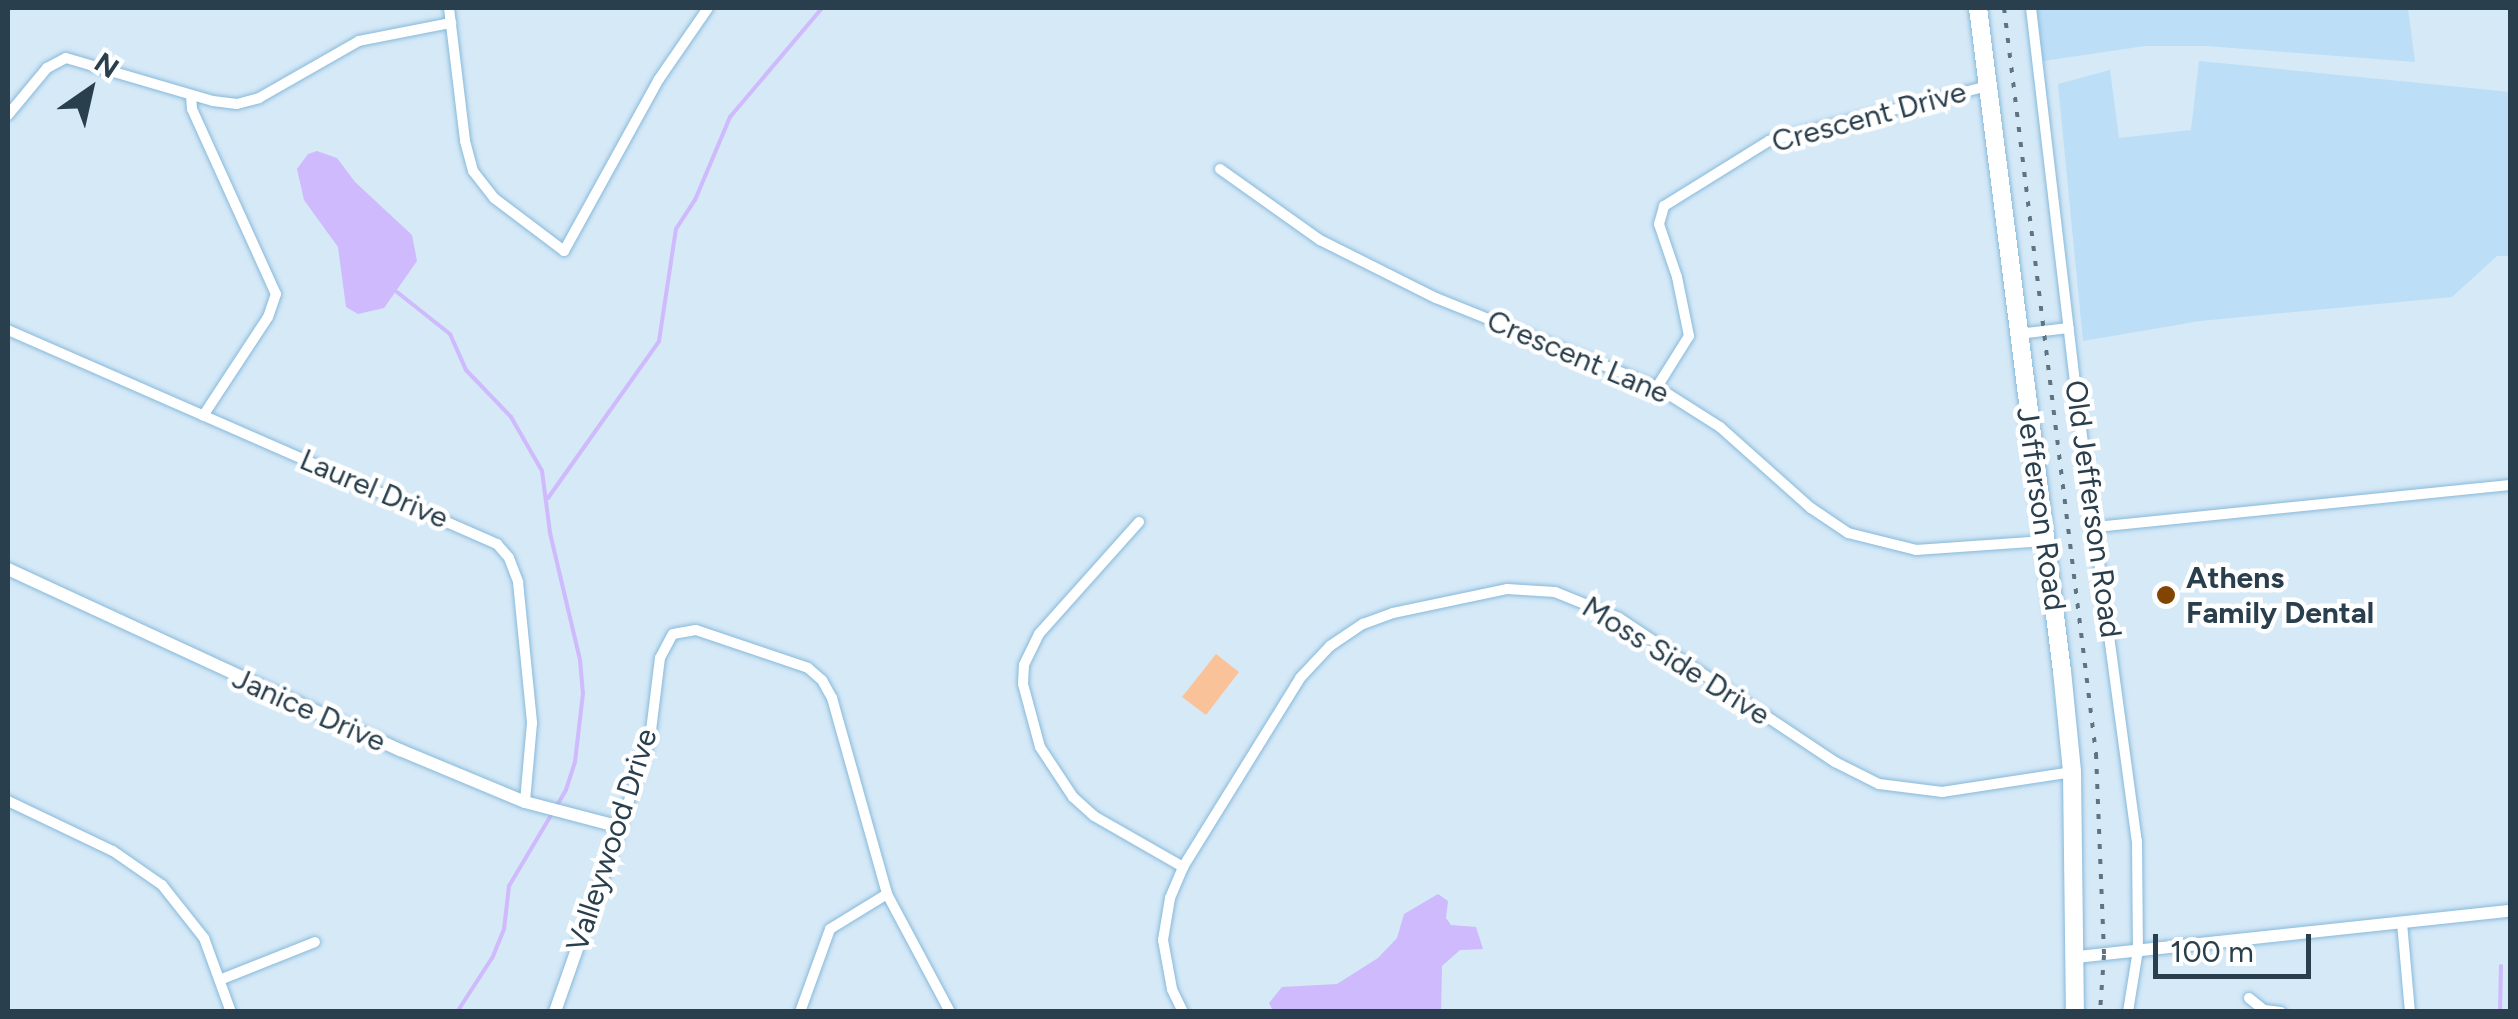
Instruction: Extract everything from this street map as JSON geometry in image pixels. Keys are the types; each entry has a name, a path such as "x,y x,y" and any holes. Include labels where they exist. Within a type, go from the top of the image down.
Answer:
{"highway":[{"name":"Jefferson Road","path":"1978,8 2072,772 2075,1012"}],"street":[{"path":"450,8 465,141 473,170 494,198 564,251 659,79 708,8"},
{"name":"Old Jefferson Road","path":"2031,8 2137,841 2138,950 2128,1012"},
{"path":"8,116 47,68 66,58 191,95 225,103 248,102 358,41 451,23"},
{"name":"Crescent Drive","path":"1657,387 1689,336 1677,277 1659,224 1664,206 1732,160 1780,137 1988,86"},
{"path":"191,95 192,108 276,294 268,317 203,416"},
{"name":"Crescent Lane","path":"1220,169 1290,224 1384,272 1657,387 1720,427 1820,516 1848,533 1916,550 2045,541"},
{"path":"2018,334 2069,328"},
{"name":"Laurel Drive","path":"8,330 489,539 504,552 518,582 532,723 525,802"},
{"path":"2096,526 2510,485"},
{"path":"1140,522 1039,634 1024,665 1023,684 1040,747 1073,797 1094,816 1184,867"},
{"name":"Janice Drive","path":"8,569 346,727 525,802 620,827"},
{"name":"Moss Side Drive","path":"1183,1012 1172,989 1163,940 1170,898 1184,867 1300,678 1330,646 1362,624 1393,613 1507,590 1555,592 1596,604 1835,762 1880,784 1942,792 2072,772"},
{"name":"Valleywood Drive","path":"555,1012 650,739 663,648 679,630 696,630 797,664 826,686 888,894"},
{"path":"8,801 113,851 162,886 195,924 222,979 231,1012"},
{"path":"800,1012 830,929 854,910 888,894 950,1012"},
{"path":"2077,956 2510,910"},
{"path":"2402,923 2410,1012"},
{"path":"222,979 315,942"},
{"path":"2249,998 2264,1010 2282,1012"}],"shaded area":[{"path":"2037,8 2408,8 2415,62 2206,46 2145,46 2043,61"},
{"path":"2199,61 2510,92 2510,256 2497,256 2452,297 2200,321 2083,341 2058,84 2110,70 2119,138 2191,130"},
{"path":"317,151 337,158 355,182 412,235 417,261 384,308 358,314 346,307 338,247 304,200 297,169 308,154"},
{"path":"1216,654 1239,672 1206,715 1182,697"},
{"path":"1438,894 1448,901 1446,918 1451,925 1476,927 1483,949 1460,950 1442,966 1441,1011 1273,1011 1269,1003 1282,987 1337,984 1378,958 1397,938 1404,914"}],"waterway":[{"path":"548,498 659,341 676,229 695,200 730,117 822,8"},
{"path":"397,292 450,334 466,370 511,417 542,471 550,533 580,660 583,693 575,762 566,790 509,886 504,929 492,958 457,1012"},
{"path":"2500,1012 2501,966"}],"railway":[{"path":"2004,8 2096,754 2104,955 2100,1012"}],"place":[{"name":"Athens Family Dental","path":"2166,595"}]}
